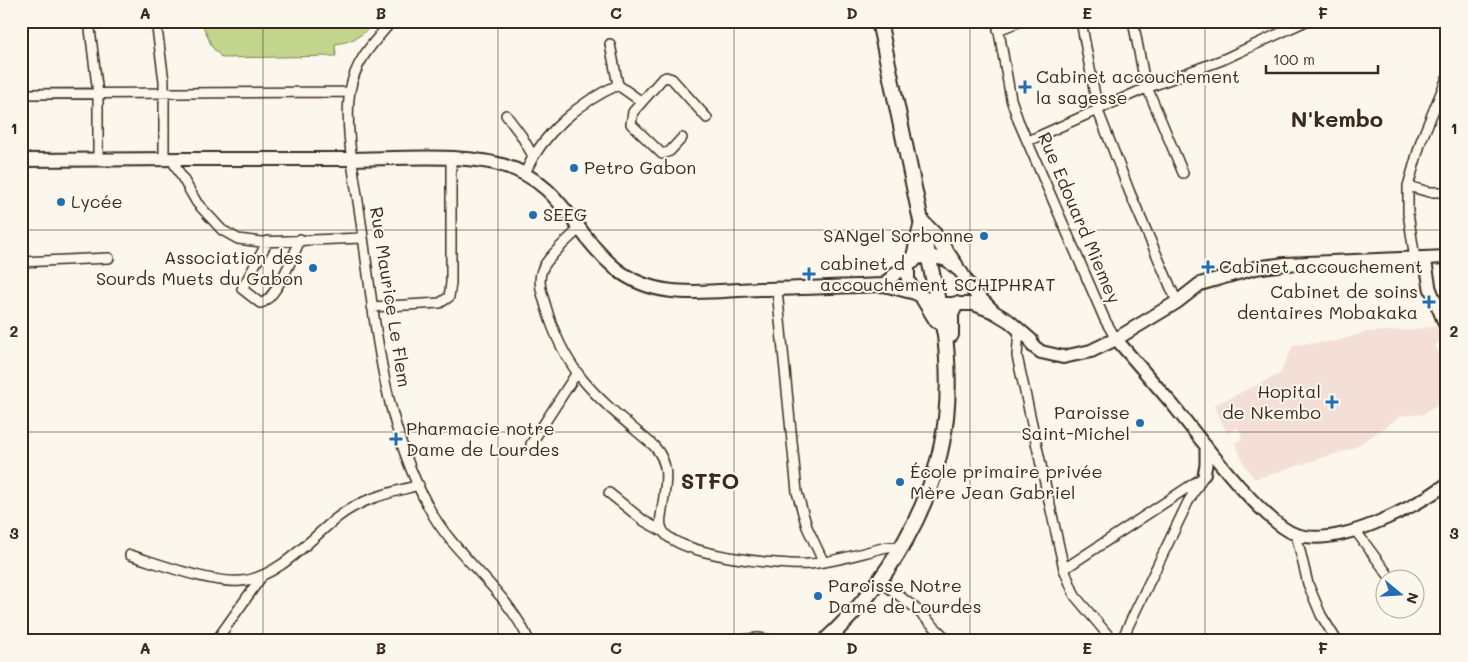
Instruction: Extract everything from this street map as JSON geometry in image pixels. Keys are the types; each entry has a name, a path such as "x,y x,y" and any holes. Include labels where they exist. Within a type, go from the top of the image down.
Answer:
{"main road":[{"path":"879,21 930,256 945,335 948,363"},
{"path":"21,160 451,159 491,162 525,173 548,189 613,266 625,276 651,287 686,294 884,285 919,295 938,304 974,304 994,312"},
{"path":"922,223 908,280 936,317 948,363"},
{"path":"922,223 934,234 974,292 994,312 1019,330 1041,352 1063,357 1091,351 1116,339 1177,302 1200,284 1255,268 1292,264 1447,257"},
{"path":"884,285 896,273 930,256 940,257 956,266"},
{"path":"833,638 880,581 900,550 926,495 937,459 946,416 952,314 961,304 968,289 965,278"}],"street":[{"path":"89,21 98,94 98,160"},
{"path":"156,21 164,93 168,160 197,203 222,230 238,239 268,241 363,238"},
{"name":"Rue Maurice Le Flem","path":"392,21 360,60 350,92 352,159 372,307 385,384 401,439 419,485 436,520 497,594 529,641"},
{"path":"997,26 1021,21"},
{"path":"1081,21 1098,111 1130,193 1177,302"},
{"path":"1133,21 1146,87 1183,172"},
{"path":"1028,140 1098,111 1146,87 1222,60 1306,21"},
{"path":"1444,21 1447,24"},
{"name":"Rue Edouard Miemey","path":"997,26 1011,99 1105,320 1116,339"},
{"path":"610,44 618,85 642,102"},
{"path":"682,138 670,151 662,154 631,124 630,118 662,79 668,77 707,118"},
{"path":"1447,78 1421,142 1408,186 1408,213 1420,258 1447,330"},
{"path":"525,173 533,156 581,105 618,85"},
{"path":"21,94 350,92"},
{"path":"506,115 521,135 533,156"},
{"path":"372,307 446,301 451,283 451,159"},
{"path":"1408,186 1429,192 1447,192"},
{"path":"580,228 542,268 540,276 549,316 576,374 595,395 662,455 667,477 660,521 662,531"},
{"path":"268,241 242,289 260,303 266,301 286,272 300,239"},
{"path":"21,262 109,258"},
{"path":"777,290 796,492 807,527 823,561"},
{"path":"1019,330 1016,349 1017,356 1064,569 1075,596 1113,641"},
{"path":"1116,339 1259,506 1278,523 1296,534 1315,537 1355,530 1415,505 1447,484"},
{"path":"531,444 576,374"},
{"path":"1121,641 1202,477 1206,465 1206,446"},
{"path":"1064,569 1216,466 1226,469"},
{"path":"130,555 224,581 240,582 262,576 305,547 337,517 365,500 419,485"},
{"path":"609,493 644,521 662,531 670,540 684,546 728,558 799,564 893,547 900,550"},
{"path":"1355,530 1385,570"},
{"path":"1296,534 1308,584 1321,615 1338,641"},
{"path":"216,641 262,576"},
{"path":"880,581 914,607 949,641"},
{"path":"730,641 758,638 777,641"}],"shaded area":[{"name":"Hopital de Nkembo","path":"1437,326 1444,338 1434,346 1447,359 1447,399 1424,414 1401,416 1354,448 1255,479 1245,466 1235,442 1242,440 1241,433 1237,427 1227,433 1214,405 1280,374 1293,345 1337,341 1366,332 1410,330"}],"green space":[{"path":"201,21 375,21 358,37 347,42 335,44 336,56 222,58 212,47"}],"place":[{"name":"Cabinet accouchement la sagesse","path":"1025,87"},
{"name":"Petro Gabon","path":"574,168"},
{"name":"Lycée","path":"61,202"},
{"name":"SEEG","path":"533,215"},
{"name":"SANgel Sorbonne","path":"984,236"},
{"name":"Cabinet accouchement","path":"1208,267"},
{"name":"Association des Sourds Muets du Gabon","path":"313,268"},
{"name":"cabinet d accouchement SCHIPHRAT","path":"809,274"},
{"name":"Cabinet de soins dentaires Mobakaka","path":"1429,302"},
{"name":"Hopital de Nkembo","path":"1332,402"},
{"name":"Paroisse Saint-Michel","path":"1140,423"},
{"name":"Pharmacie notre Dame de Lourdes","path":"396,439"},
{"name":"École primaire privée Mère Jean Gabriel","path":"900,482"},
{"name":"Paroisse Notre Dame de Lourdes","path":"818,596"}],"district":[{"name":"N'kembo","path":"1337,119"},
{"name":"STFO","path":"710,481"}]}
